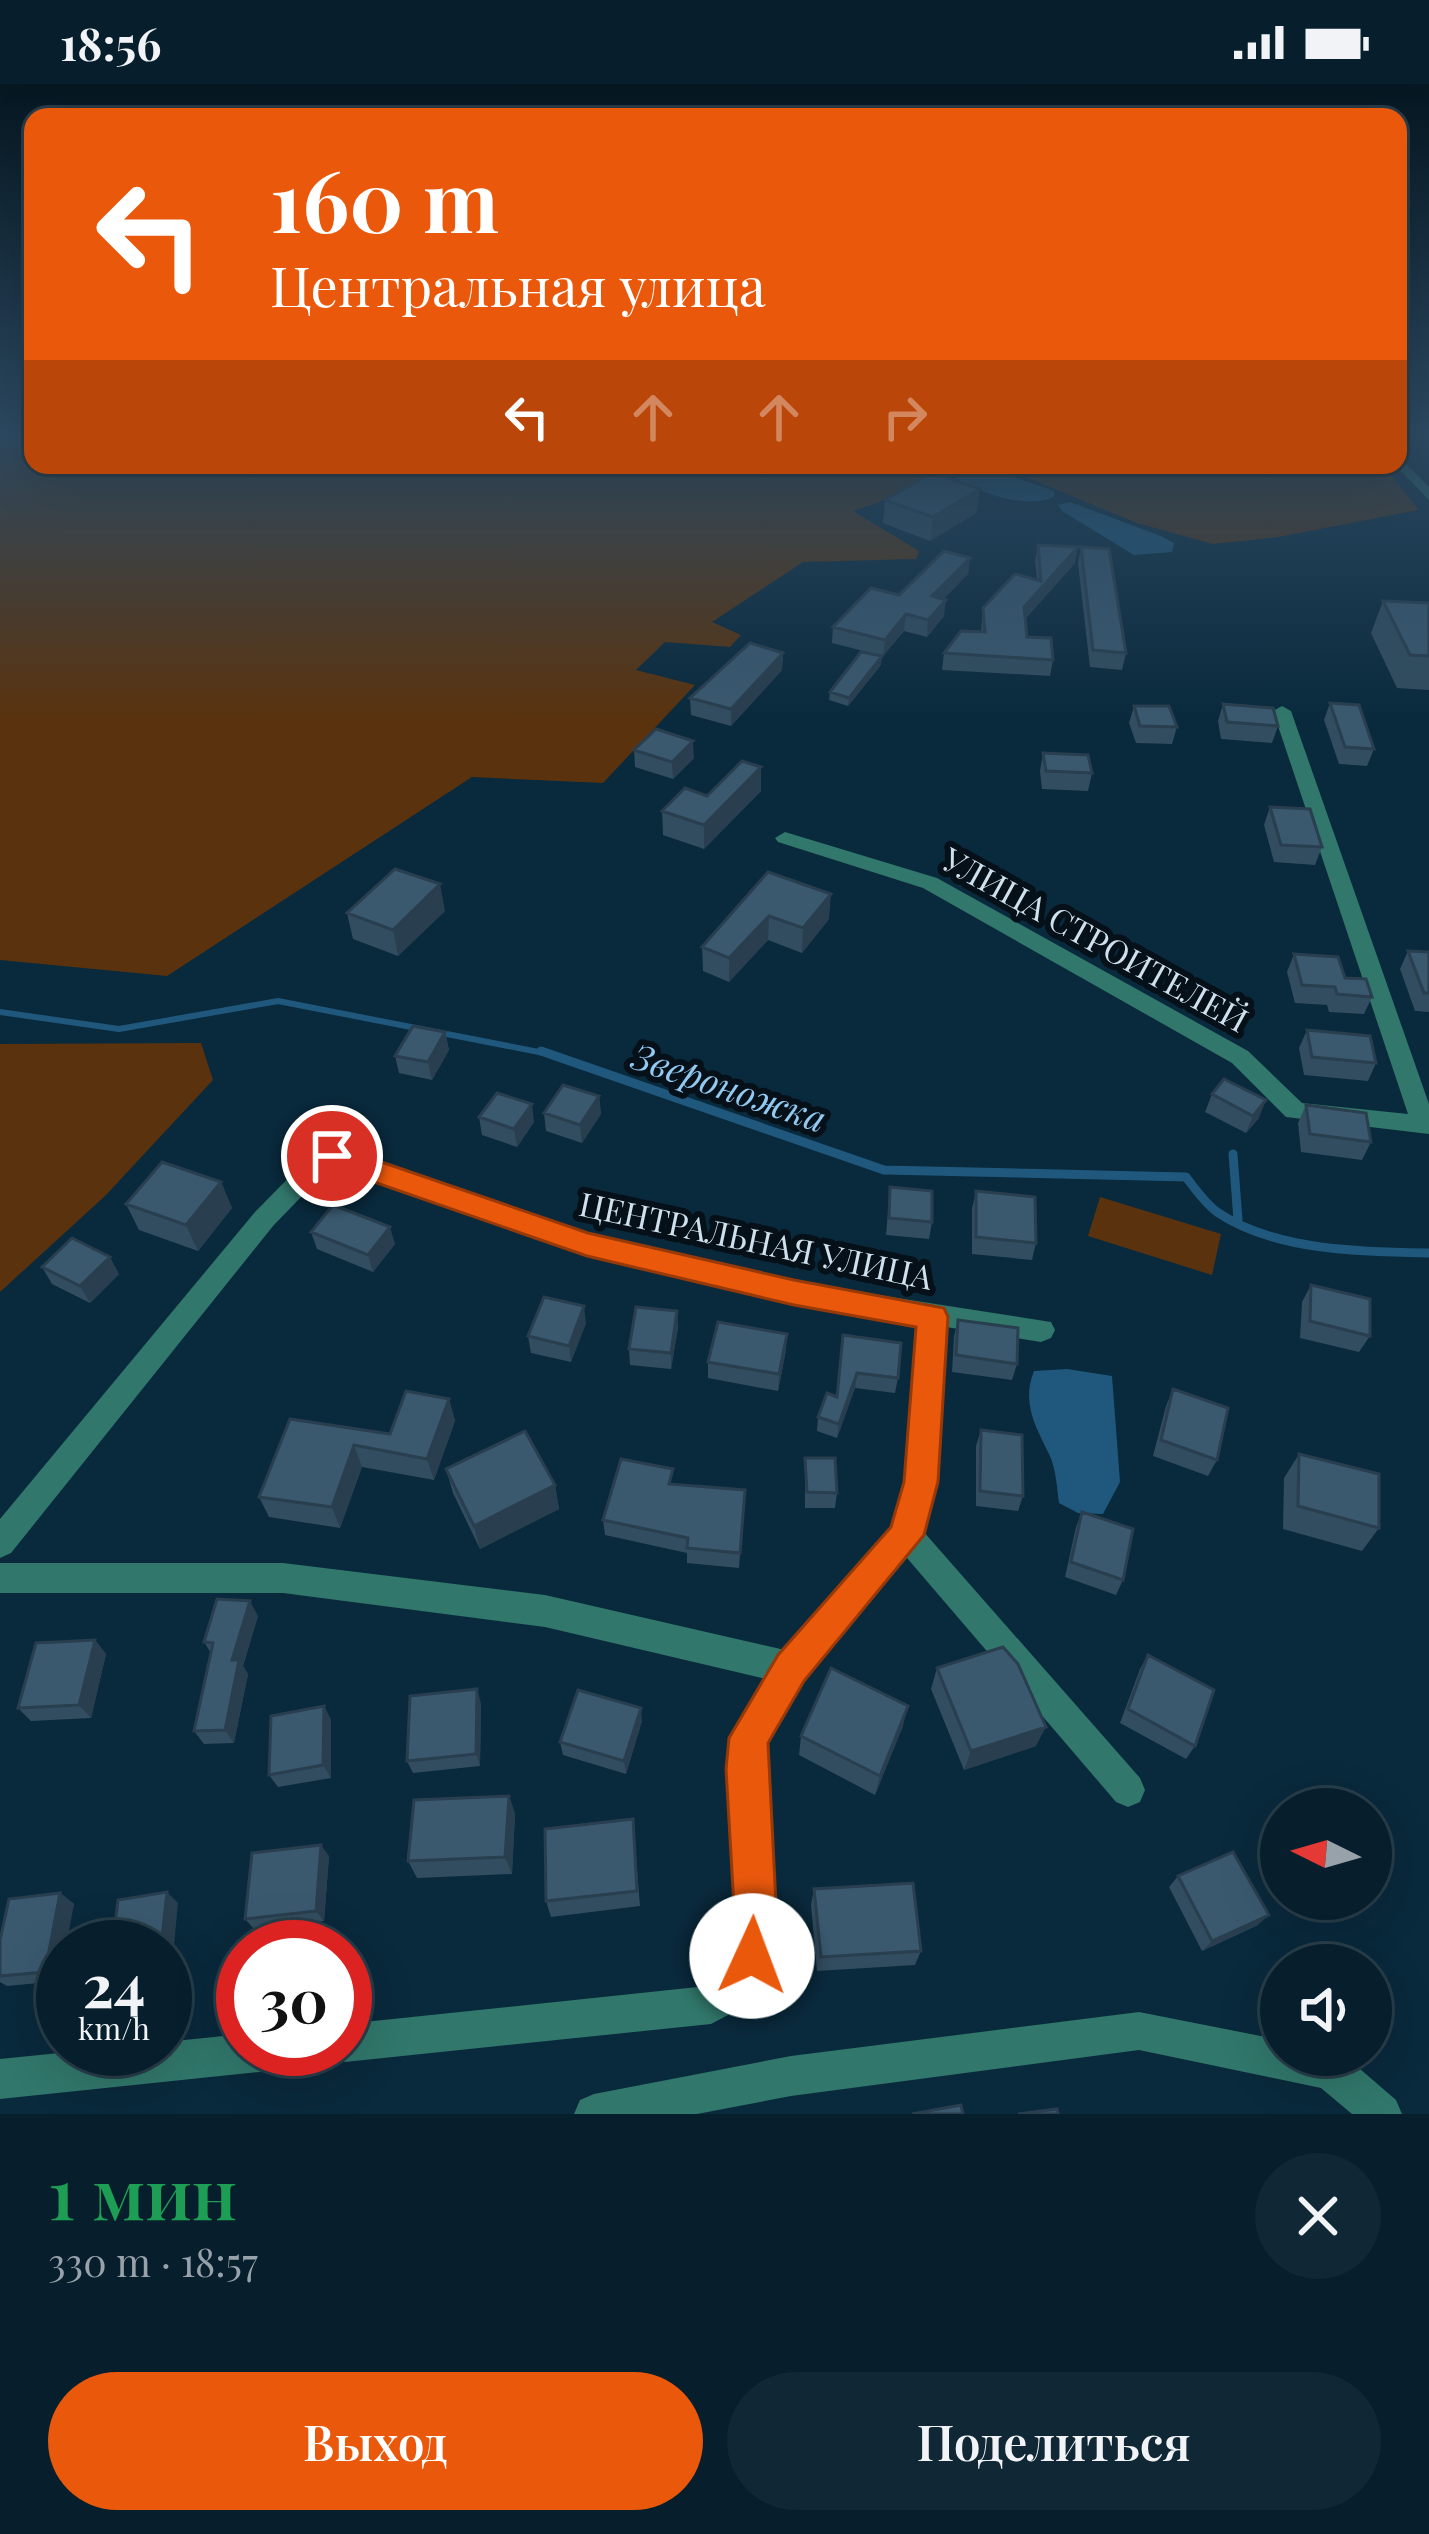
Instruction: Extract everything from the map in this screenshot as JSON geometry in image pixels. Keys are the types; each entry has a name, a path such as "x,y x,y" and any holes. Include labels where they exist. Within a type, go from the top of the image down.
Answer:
{"street":[{"path":"1282,711 1426,1124"},
{"name":"УЛИЦА СТРОИТЕЛЕЙ","path":"785,838 930,884 1240,1057 1295,1111 1426,1124"},
{"name":"ЦЕНТРАЛЬНАЯ УЛИЦА","path":"0,1543 264,1220 325,1157 338,1157 587,1244 794,1293 1041,1330"},
{"path":"372,2040 711,2005 734,1992 747,1973 756,1924 746,1769 749,1738 791,1668 907,1535 921,1482 933,1317"},
{"path":"907,1535 1128,1790"},
{"path":"0,1578 283,1577 545,1611 791,1668"},
{"path":"594,2114 641,2110 791,2076 1139,2031 1331,2070 1382,2114"},
{"path":"0,2079 216,2056"}],"shaded area":[{"path":"0,532 887,532 919,551 916,559 803,562 712,622 741,635 730,647 665,642 636,670 695,685 603,783 472,777 167,976 0,960"},
{"path":"1169,532 1306,532 1278,537 1213,544"},
{"path":"201,1043 213,1080 105,1196 0,1292 0,1044"},
{"path":"1100,1197 1221,1234 1212,1275 1088,1236"}],"water":[{"path":"1096,532 1150,532 1174,543 1172,552 1134,555"},
{"path":"1067,1369 1112,1376 1120,1482 1103,1514 1078,1513 1059,1503 1053,1465 1032,1414 1029,1394 1034,1371"}],"building":[{"path":"1038,545 1078,547 1024,607 1027,637 1051,638 1053,660 944,653 961,631 985,632 983,608 1015,574 1041,581"},
{"path":"1081,547 1109,549 1126,653 1093,650"},
{"path":"944,551 970,558 932,596 946,600 928,620 906,614 885,640 833,627 871,588 899,595"},
{"path":"1383,601 1429,603 1429,656 1410,655"},
{"path":"750,643 783,653 731,709 690,698"},
{"path":"861,652 882,656 849,698 830,692"},
{"path":"1330,703 1359,705 1374,749 1345,747"},
{"path":"1223,704 1273,708 1278,726 1227,722"},
{"path":"1134,706 1169,706 1177,727 1140,726"},
{"path":"656,729 693,741 672,762 634,750"},
{"path":"1043,753 1088,755 1092,773 1046,771"},
{"path":"742,761 761,767 704,825 662,811 685,788 707,796"},
{"path":"1270,807 1310,809 1322,847 1281,845"},
{"path":"395,869 440,884 393,930 347,913"},
{"path":"768,872 831,894 803,928 769,916 729,958 702,947"},
{"path":"1408,951 1429,952 1429,993 1424,993"},
{"path":"1294,954 1338,957 1345,978 1366,979 1372,997 1337,994 1335,987 1302,985"},
{"path":"413,1026 445,1032 428,1062 395,1056"},
{"path":"1307,1030 1370,1036 1376,1063 1312,1057"},
{"path":"1224,1079 1266,1100 1253,1116 1212,1094"},
{"path":"563,1085 599,1096 580,1125 544,1113"},
{"path":"497,1093 532,1104 514,1129 479,1117"},
{"path":"1306,1105 1366,1113 1371,1142 1310,1134"},
{"path":"162,1162 221,1182 186,1225 126,1204"},
{"path":"890,1187 932,1191 932,1222 889,1218"},
{"path":"976,1191 1035,1197 1036,1243 976,1237"},
{"path":"333,1205 390,1227 368,1255 311,1232"},
{"path":"72,1238 110,1257 80,1286 42,1267"},
{"path":"1311,1285 1370,1299 1370,1336 1310,1321"},
{"path":"544,1297 584,1306 569,1346 528,1336"},
{"path":"636,1307 677,1311 671,1353 629,1349"},
{"path":"958,1320 1018,1328 1017,1364 956,1355"},
{"path":"718,1322 787,1334 779,1374 708,1362"},
{"path":"843,1335 901,1343 898,1378 857,1373 839,1424 818,1417 827,1393 837,1397"},
{"path":"1173,1389 1228,1408 1217,1460 1161,1440"},
{"path":"406,1391 449,1399 427,1459 354,1445 332,1507 259,1497 290,1419 390,1434"},
{"path":"981,1430 1022,1435 1023,1496 980,1491"},
{"path":"525,1431 555,1485 474,1526 446,1469"},
{"path":"1299,1454 1379,1474 1379,1528 1298,1506"},
{"path":"805,1458 835,1458 837,1493 807,1492"},
{"path":"621,1459 673,1469 669,1484 745,1490 740,1553 687,1548 688,1538 603,1520"},
{"path":"1082,1512 1133,1529 1123,1580 1071,1562"},
{"path":"217,1599 250,1601 232,1660 239,1660 225,1730 194,1731 213,1643 204,1642"},
{"path":"95,1640 79,1705 18,1708 36,1643"},
{"path":"1003,1647 1018,1664 1046,1727 971,1751 937,1668"},
{"path":"1148,1655 1214,1690 1195,1746 1128,1709"},
{"path":"831,1668 908,1706 880,1776 801,1736"},
{"path":"477,1689 476,1754 407,1761 410,1696"},
{"path":"578,1690 641,1708 624,1761 560,1742"},
{"path":"324,1706 323,1765 269,1775 271,1716"},
{"path":"509,1796 505,1857 408,1861 414,1800"},
{"path":"633,1819 637,1891 546,1901 545,1829"},
{"path":"321,1845 316,1911 245,1919 252,1853"},
{"path":"1233,1852 1260,1899 1260,1919 1212,1941 1178,1876"},
{"path":"913,1883 921,1951 821,1957 814,1889"},
{"path":"167,1892 164,1920 115,1920 118,1900"},
{"path":"60,1893 55,1920 36,1920 36,1973 0,1976 0,1940 9,1899"},
{"path":"961,2105 963,2114 912,2114"},
{"path":"1057,2109 1058,2114 1018,2114"}],"waterway":[{"name":"Звероножка","path":"0,1012 119,1029 278,1001 549,1054"},
{"name":"Звероножка","path":"541,1051 884,1170 1186,1177 1217,1212 1265,1235 1320,1247 1429,1253"},
{"path":"1233,1154 1238,1220"}],"route":[{"path":"332,1156 587,1244 794,1293 933,1317 921,1482 907,1535 791,1668 760,1712 749,1738 746,1769 756,1924 752,1956"}]}
